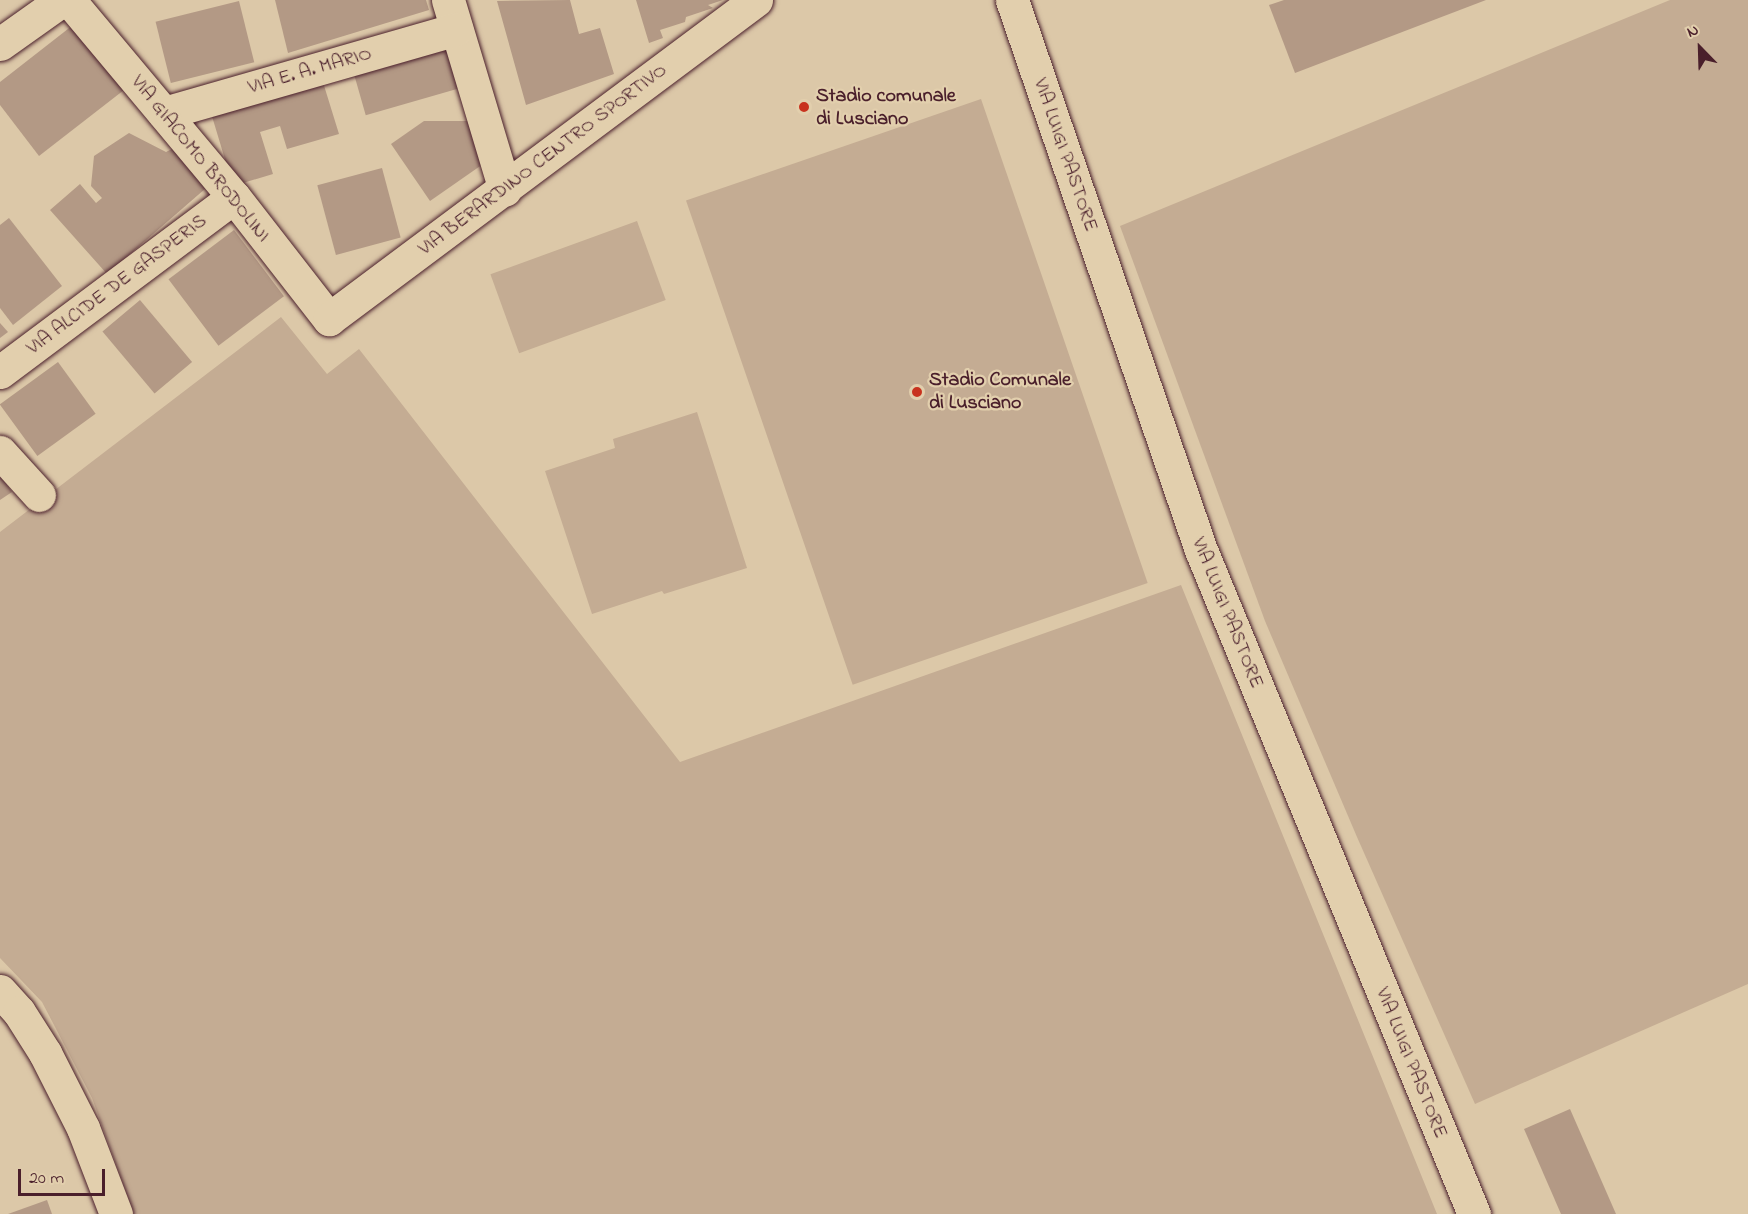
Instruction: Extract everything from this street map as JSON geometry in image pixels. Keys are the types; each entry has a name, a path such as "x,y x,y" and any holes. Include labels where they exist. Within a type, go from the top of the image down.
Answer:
{"street":[{"path":"0,44 62,0"},
{"name":"VIA GIACOMO BRODOLINI","path":"69,0 234,197 329,319"},
{"name":"VIA BERARDINO CENTRO SPORTIVO","path":"329,319 505,190 756,0"},
{"name":"VIA LUIGI PASTORE","path":"1012,0 1201,550 1474,1214"},
{"path":"452,14 505,190"},
{"name":"VIA E. A. MARIO","path":"164,113 452,14"},
{"name":"VIA ALCIDE DE GASPERIS","path":"0,372 234,197"},
{"path":"0,452 39,495"},
{"path":"0,992 19,1012 45,1053 83,1128 116,1214"}],"shaded area":[{"path":"1670,0 1748,0 1748,984 1475,1104 1265,621 1120,226"},
{"name":"Stadio Comunale di Lusciano","path":"981,99 1148,583 853,685 686,201"},
{"path":"637,221 666,300 519,353 490,274"},
{"path":"281,317 327,374 359,349 680,762 1181,585 1437,1214 134,1214 92,1098 42,1002 0,958 0,532"},
{"path":"697,412 747,568 664,594 662,591 592,614 545,471 615,448 613,439"}],"building":[{"path":"275,0 426,0 429,10 288,53"},
{"path":"570,0 579,34 600,28 614,74 526,105 497,1"},
{"path":"636,0 723,0 708,5 713,8 686,17 685,22 660,30 663,38 649,43"},
{"path":"1284,0 1486,0 1295,73 1269,5"},
{"path":"239,1 254,62 171,83 156,22"},
{"path":"82,18 133,83 39,156 0,105 0,82"},
{"path":"450,39 464,87 366,115 352,67"},
{"path":"322,79 339,134 287,149 280,126 260,132 273,174 233,186 211,113"},
{"path":"424,121 477,121 486,162 430,201 391,144"},
{"path":"129,133 166,152 172,149 213,182 107,274 50,210 80,184 96,203 102,198 91,186 94,156"},
{"path":"382,168 401,238 336,255 317,185"},
{"path":"9,218 62,286 13,325 0,308 0,225"},
{"path":"234,230 284,296 218,346 169,279"},
{"path":"140,300 192,362 155,394 102,331"},
{"path":"0,323 8,332 0,338"},
{"path":"58,362 96,414 37,456 0,404"},
{"path":"0,475 12,492 0,500"},
{"path":"1570,1109 1616,1214 1561,1214 1524,1129"},
{"path":"47,1200 52,1214 8,1214"}],"place":[{"name":"Stadio comunale di Lusciano","path":"804,107"},
{"name":"Stadio Comunale di Lusciano","path":"917,392"}]}
